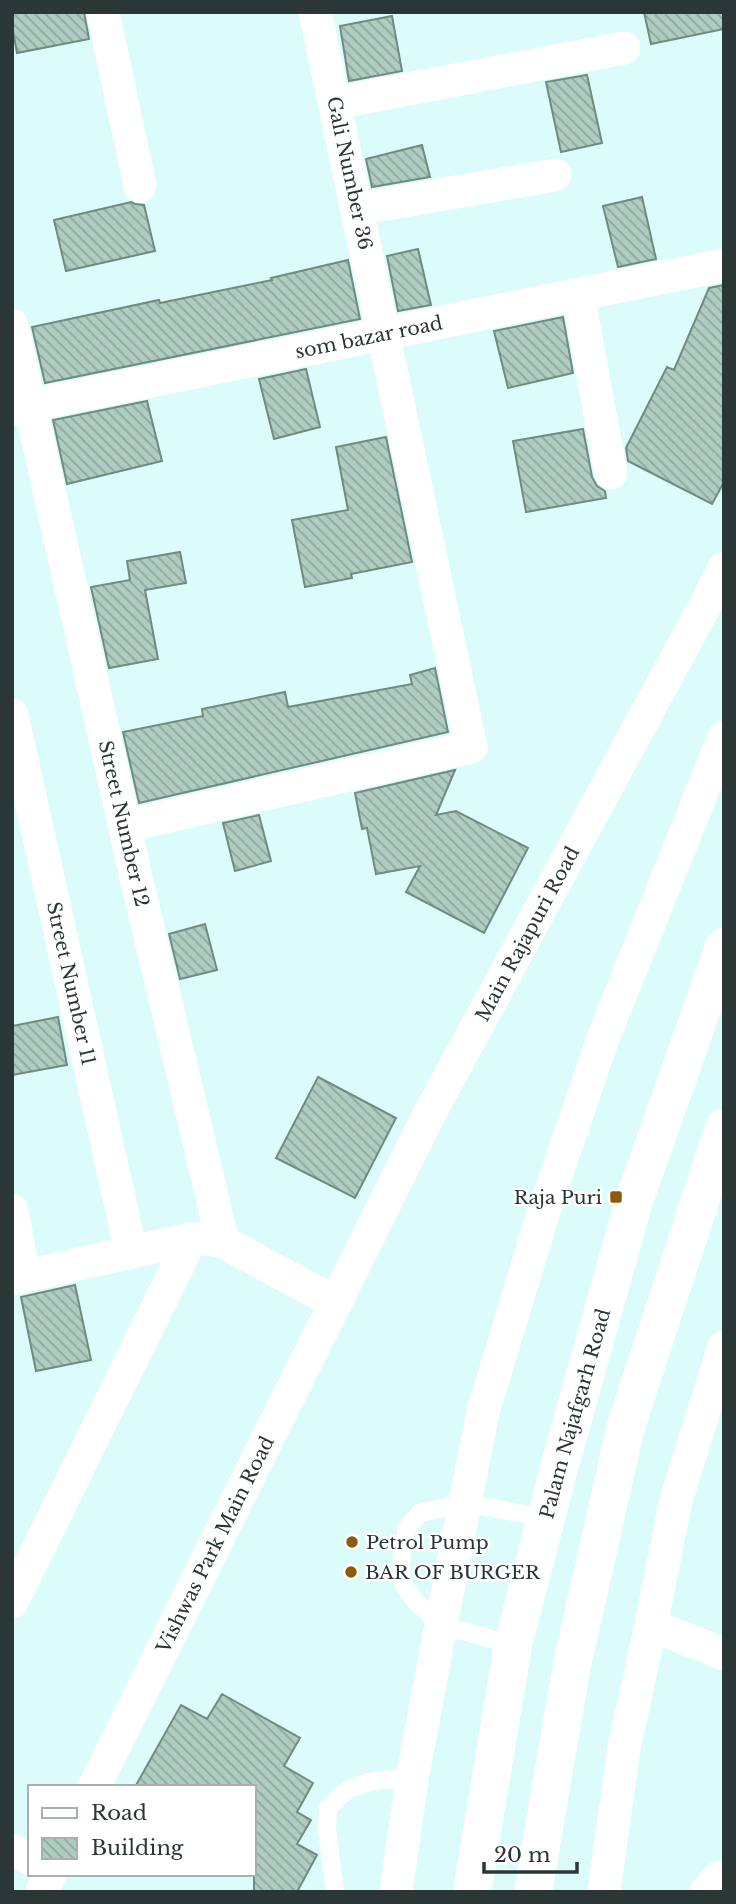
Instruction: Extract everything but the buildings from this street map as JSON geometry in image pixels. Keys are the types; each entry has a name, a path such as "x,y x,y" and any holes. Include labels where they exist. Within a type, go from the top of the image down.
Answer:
{"main road":[{"name":"Palam Najafgarh Road","path":"472,1892 513,1645 546,1518 634,1201 724,947"},
{"path":"533,1892 572,1665 626,1426 724,1128"}],"street":[{"path":"103,12 140,186"},
{"name":"Gali Number 36","path":"125,826 471,747 315,12"},
{"path":"335,103 624,48"},
{"path":"357,209 555,175"},
{"name":"som bazar road","path":"21,407 724,265"},
{"path":"578,295 611,473"},
{"name":"Street Number 12","path":"12,325 21,407 125,826 207,1241"},
{"name":"Main Rajapuri Road","path":"336,1303 431,1111 716,605 723,570"},
{"name":"Street Number 11","path":"12,715 131,1252"},
{"path":"396,1892 412,1780 483,1412 544,1210 602,1041 724,737"},
{"path":"12,1210 18,1278 131,1252 207,1241 336,1303"},
{"path":"12,1602 207,1241"},
{"name":"Vishwas Park Main Road","path":"95,1785 336,1303"},
{"path":"604,1892 624,1748 676,1500 724,1348"},
{"path":"651,1625 724,1654"},
{"path":"12,1850 28,1858"},
{"path":"42,1892 49,1876"},
{"path":"706,1892 720,1877 724,1877"}],"lane":[{"path":"513,1645 441,1625 415,1601 404,1586 401,1573 407,1528 420,1513 465,1503 546,1518"},
{"path":"335,1892 327,1829 328,1808 348,1790 371,1781 398,1778 412,1780"}],"place":[{"name":"Raja Puri","path":"616,1197"},
{"name":"Petrol Pump","path":"352,1542"},
{"name":"BAR OF BURGER","path":"351,1572"}]}
